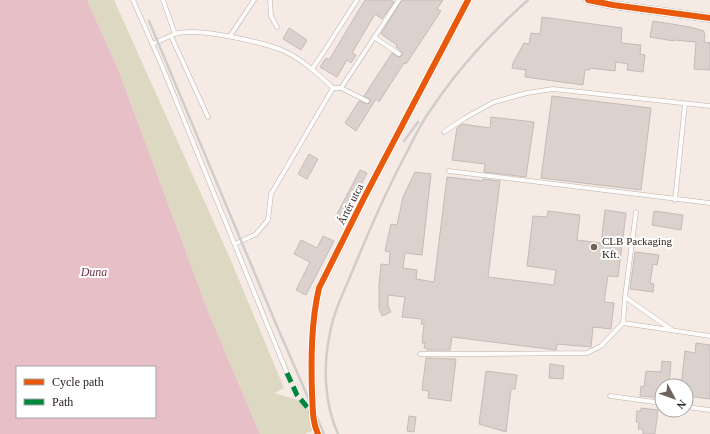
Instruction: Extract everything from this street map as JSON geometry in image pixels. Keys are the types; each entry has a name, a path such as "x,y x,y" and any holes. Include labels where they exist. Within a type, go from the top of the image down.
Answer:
{"street":[{"path":"588,0 613,6 710,18"}],"lane":[{"path":"133,0 288,373"},
{"path":"163,0 173,35 208,117"},
{"path":"230,36 254,0"},
{"path":"270,0 271,16 277,27"},
{"path":"312,69 357,0"},
{"path":"341,88 399,0"},
{"path":"152,44 173,35 187,32 230,36 273,47 285,52 312,69 333,88 341,88 367,101"},
{"path":"374,37 399,54"},
{"path":"235,244 256,234 268,220 271,194 333,88"},
{"path":"444,132 465,118 494,102 527,93 553,89 710,106"},
{"path":"675,200 685,104"},
{"path":"449,171 675,200 710,203"},
{"path":"420,354 587,353 601,346 623,323 636,212"},
{"path":"625,297 674,331"},
{"path":"623,323 710,336"},
{"path":"610,396 654,402"},
{"path":"694,408 710,410"}],"shaded area":[{"path":"87,0 114,0 229,256 284,388 274,393 307,403 314,430 304,434 260,434 209,314 118,69"}],"water":[{"name":"Duna","path":"0,0 87,0 118,69 209,314 260,434 0,434"}],"building":[{"path":"365,0 391,0 394,2 382,19 375,14 352,53 356,55 351,63 347,60 337,77 320,67 326,58 329,60"},
{"path":"402,0 443,0 437,9 441,11 406,64 404,63 379,102 376,99 356,131 345,123 359,101 367,104 370,103 370,99 364,96 392,53 398,57 402,56 402,52 396,47 397,45 381,34"},
{"path":"542,17 622,28 621,43 641,45 640,54 645,55 643,72 627,70 628,64 616,62 615,71 590,68 590,70 585,70 583,85 525,77 526,70 512,68 513,63 524,43 529,44 531,33 540,34"},
{"path":"653,21 690,27 704,31 704,42 710,43 710,70 694,69 696,42 674,41 650,37"},
{"path":"289,28 307,40 301,50 283,39"},
{"path":"552,96 651,108 641,190 541,178"},
{"path":"491,117 534,122 526,177 484,172 485,164 452,160 457,128 462,124 490,128"},
{"path":"309,154 318,159 307,179 298,174"},
{"path":"360,170 367,173 344,218 337,214"},
{"path":"415,172 431,174 422,255 405,253 403,268 417,270 416,279 434,282 447,177 482,181 483,179 500,181 488,277 554,285 556,270 527,266 533,216 547,217 548,211 580,215 577,240 601,243 605,210 626,213 618,277 608,276 604,302 614,303 611,329 593,327 591,347 557,344 556,350 452,337 450,350 427,350 427,348 424,348 425,343 422,343 424,324 421,324 422,319 402,317 405,297 388,295 388,306 391,312 382,316 379,308 381,264 389,265 390,252 385,251 391,224 397,225 403,197"},
{"path":"654,211 683,215 681,230 652,225"},
{"path":"323,236 334,241 306,295 296,290 310,262 294,254 301,240 317,248"},
{"path":"635,252 659,255 657,265 653,264 650,283 654,284 653,292 630,289"},
{"path":"696,343 710,345 710,399 694,397 694,378 682,378 685,351 695,353"},
{"path":"426,358 456,359 451,401 428,398 429,391 422,390"},
{"path":"662,361 671,362 670,378 654,378 654,397 640,396 641,386 644,387 646,371 661,372"},
{"path":"550,364 564,366 563,379 549,378"},
{"path":"486,371 517,375 515,389 511,389 506,432 479,424"},
{"path":"641,408 654,410 654,418 657,418 655,434 643,434 643,429 638,429 639,422 636,422 637,411 641,411"},
{"path":"409,416 416,417 414,432 407,431"}],"railway":[{"path":"338,434 333,422 327,397 326,358 328,345 337,307 374,221 387,192 428,113 453,79 477,51 502,24 528,0"},
{"path":"149,21 276,324 324,434"},
{"path":"404,141 418,122"}],"marked path":[{"path":"287,373 297,395 313,414"}],"cycle path":[{"name":"Ártér utca","path":"318,434 313,414 312,341 316,301 319,288 364,198 468,0"},
{"path":"588,0 613,5 710,18"}],"place":[{"name":"CLB Packaging Kft.","path":"594,247"}]}
